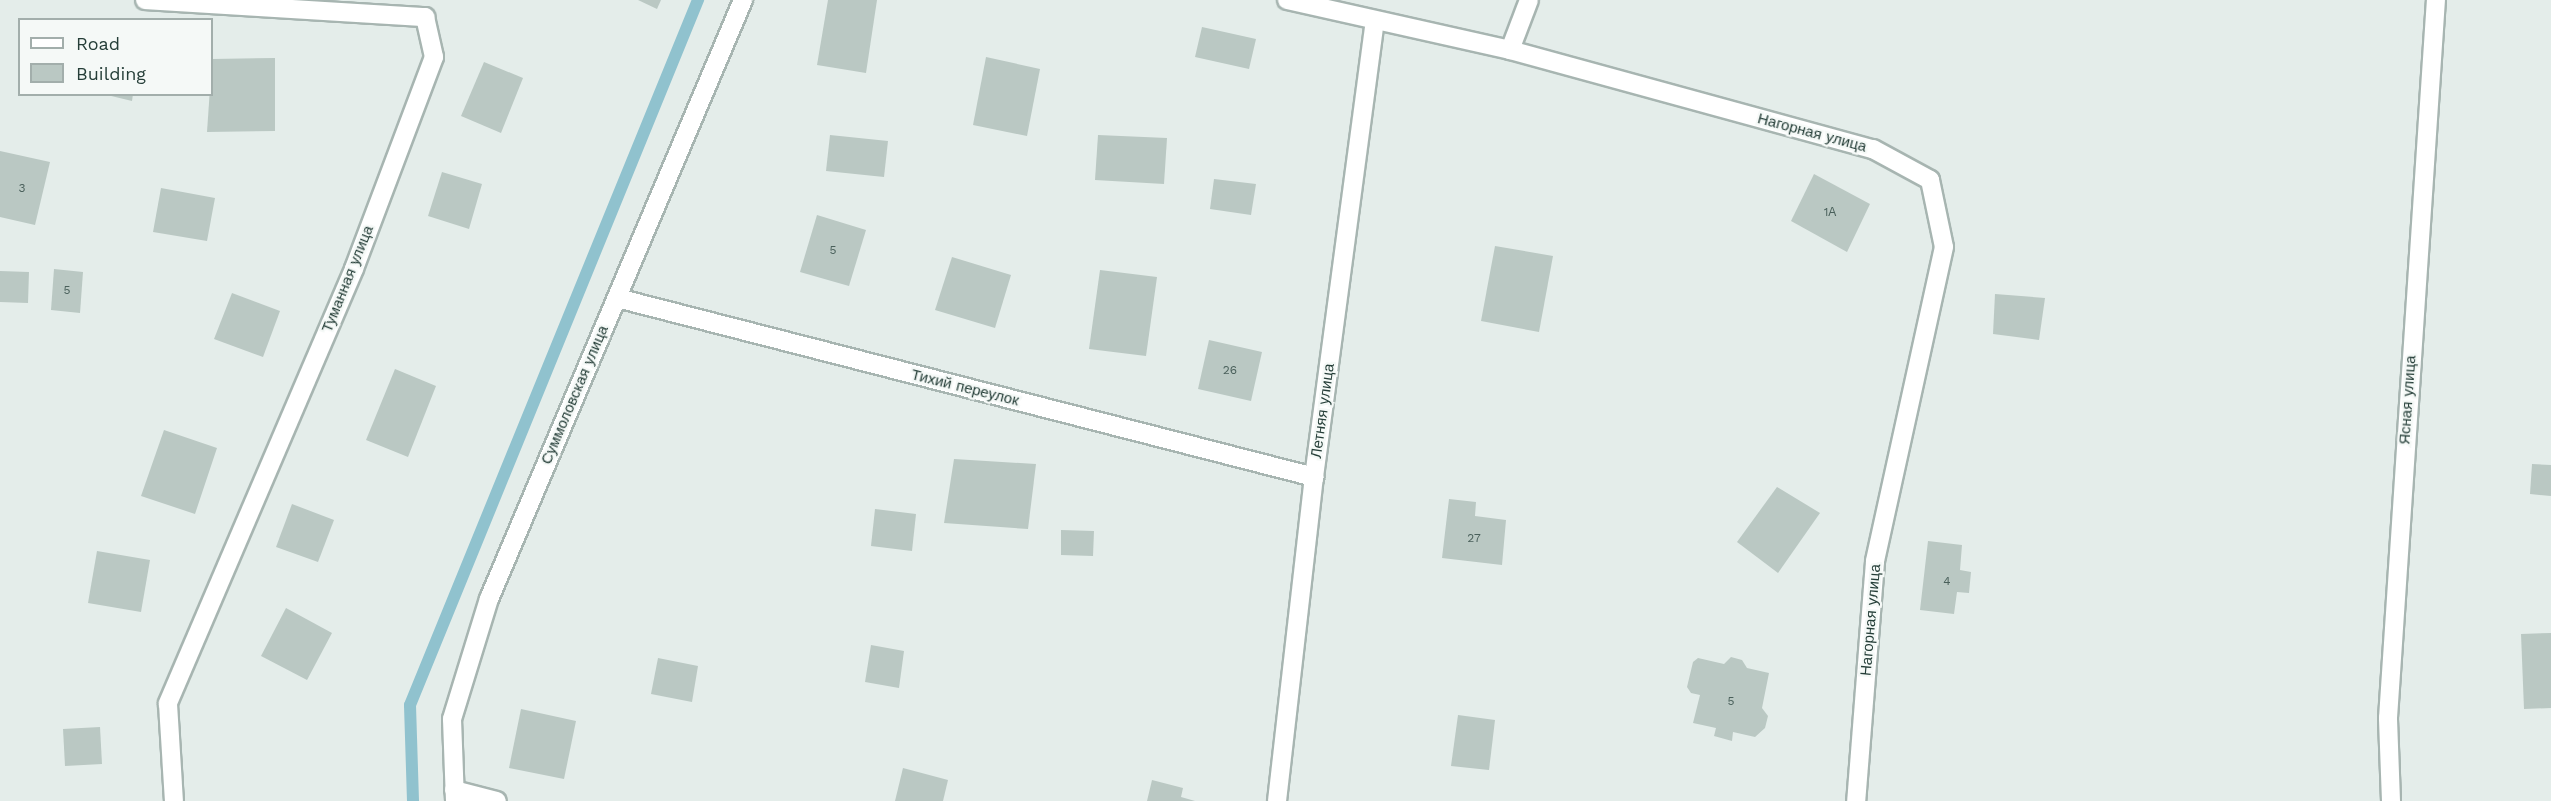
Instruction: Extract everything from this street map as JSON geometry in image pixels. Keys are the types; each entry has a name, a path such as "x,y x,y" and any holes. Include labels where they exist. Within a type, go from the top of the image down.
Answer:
{"street":[{"name":"Туманная улица","path":"145,0 425,17 434,57 354,269 168,704 174,801"},
{"name":"Суммоловская улица","path":"454,796 452,719 489,599 743,0"},
{"name":"Нагорная улица","path":"1287,0 1510,50 1874,149 1930,180 1944,246 1875,562 1856,801"},
{"path":"1510,50 1529,0"},
{"name":"Ясная улица","path":"2391,801 2388,718 2436,0"},
{"name":"Летняя улица","path":"1277,801 1314,477 1375,21"},
{"name":"Тихий переулок","path":"617,298 1314,477"},
{"path":"454,796 497,801"}],"building":[{"path":"638,0 661,0 657,9"},
{"path":"828,0 877,0 866,73 817,65"},
{"path":"1202,27 1256,39 1249,69 1195,57"},
{"path":"986,57 1040,69 1027,136 973,125"},
{"path":"275,58 275,131 207,132 209,96 213,96 213,59"},
{"path":"484,62 523,78 501,133 461,116"},
{"path":"111,96 133,96 132,101"},
{"path":"830,135 888,141 884,177 826,171"},
{"path":"1098,135 1167,138 1164,184 1095,180"},
{"path":"0,151 50,162 35,225 0,217"},
{"path":"442,172 482,184 469,229 428,216"},
{"path":"1814,174 1870,204 1847,252 1791,221"},
{"path":"1214,179 1256,184 1251,215 1210,209"},
{"path":"161,188 215,198 207,241 153,232"},
{"path":"817,215 866,230 849,286 800,272"},
{"path":"1495,246 1553,256 1539,332 1481,321"},
{"path":"952,257 1011,275 995,328 935,310"},
{"path":"54,269 83,272 80,313 51,310"},
{"path":"1100,270 1157,277 1146,356 1089,349"},
{"path":"0,271 29,272 28,303 0,302"},
{"path":"232,293 280,311 263,357 214,339"},
{"path":"1995,294 2045,298 2039,340 1993,334"},
{"path":"1209,340 1262,352 1251,401 1198,389"},
{"path":"395,369 436,386 408,457 366,440"},
{"path":"164,430 217,448 195,514 141,496"},
{"path":"954,459 1036,464 1028,529 944,523"},
{"path":"2532,464 2551,465 2551,496 2530,494"},
{"path":"1777,487 1820,513 1778,573 1737,542"},
{"path":"1449,499 1476,502 1475,516 1506,520 1502,565 1442,558"},
{"path":"292,504 334,520 318,562 276,547"},
{"path":"875,509 916,514 912,551 871,546"},
{"path":"1061,530 1094,531 1093,556 1061,555"},
{"path":"1928,541 1962,545 1960,570 1971,572 1969,593 1957,592 1954,614 1920,610"},
{"path":"97,551 150,560 141,612 88,603"},
{"path":"286,608 332,633 307,680 261,656"},
{"path":"2551,633 2551,708 2524,709 2521,634"},
{"path":"871,645 904,651 899,688 865,682"},
{"path":"1731,657 1742,660 1747,668 1769,673 1762,708 1768,716 1765,728 1755,737 1733,732 1732,741 1714,736 1716,728 1693,723 1700,695 1691,693 1687,687 1693,662 1698,658 1724,664"},
{"path":"658,658 698,666 692,702 651,694"},
{"path":"521,709 576,721 564,779 509,768"},
{"path":"1458,715 1495,720 1489,770 1451,766"},
{"path":"100,727 102,764 65,766 63,729"},
{"path":"903,768 948,780 943,801 895,801"},
{"path":"1152,780 1183,788 1181,797 1195,801 1147,801"}],"waterway":[{"path":"413,801 410,705 698,0"}]}
